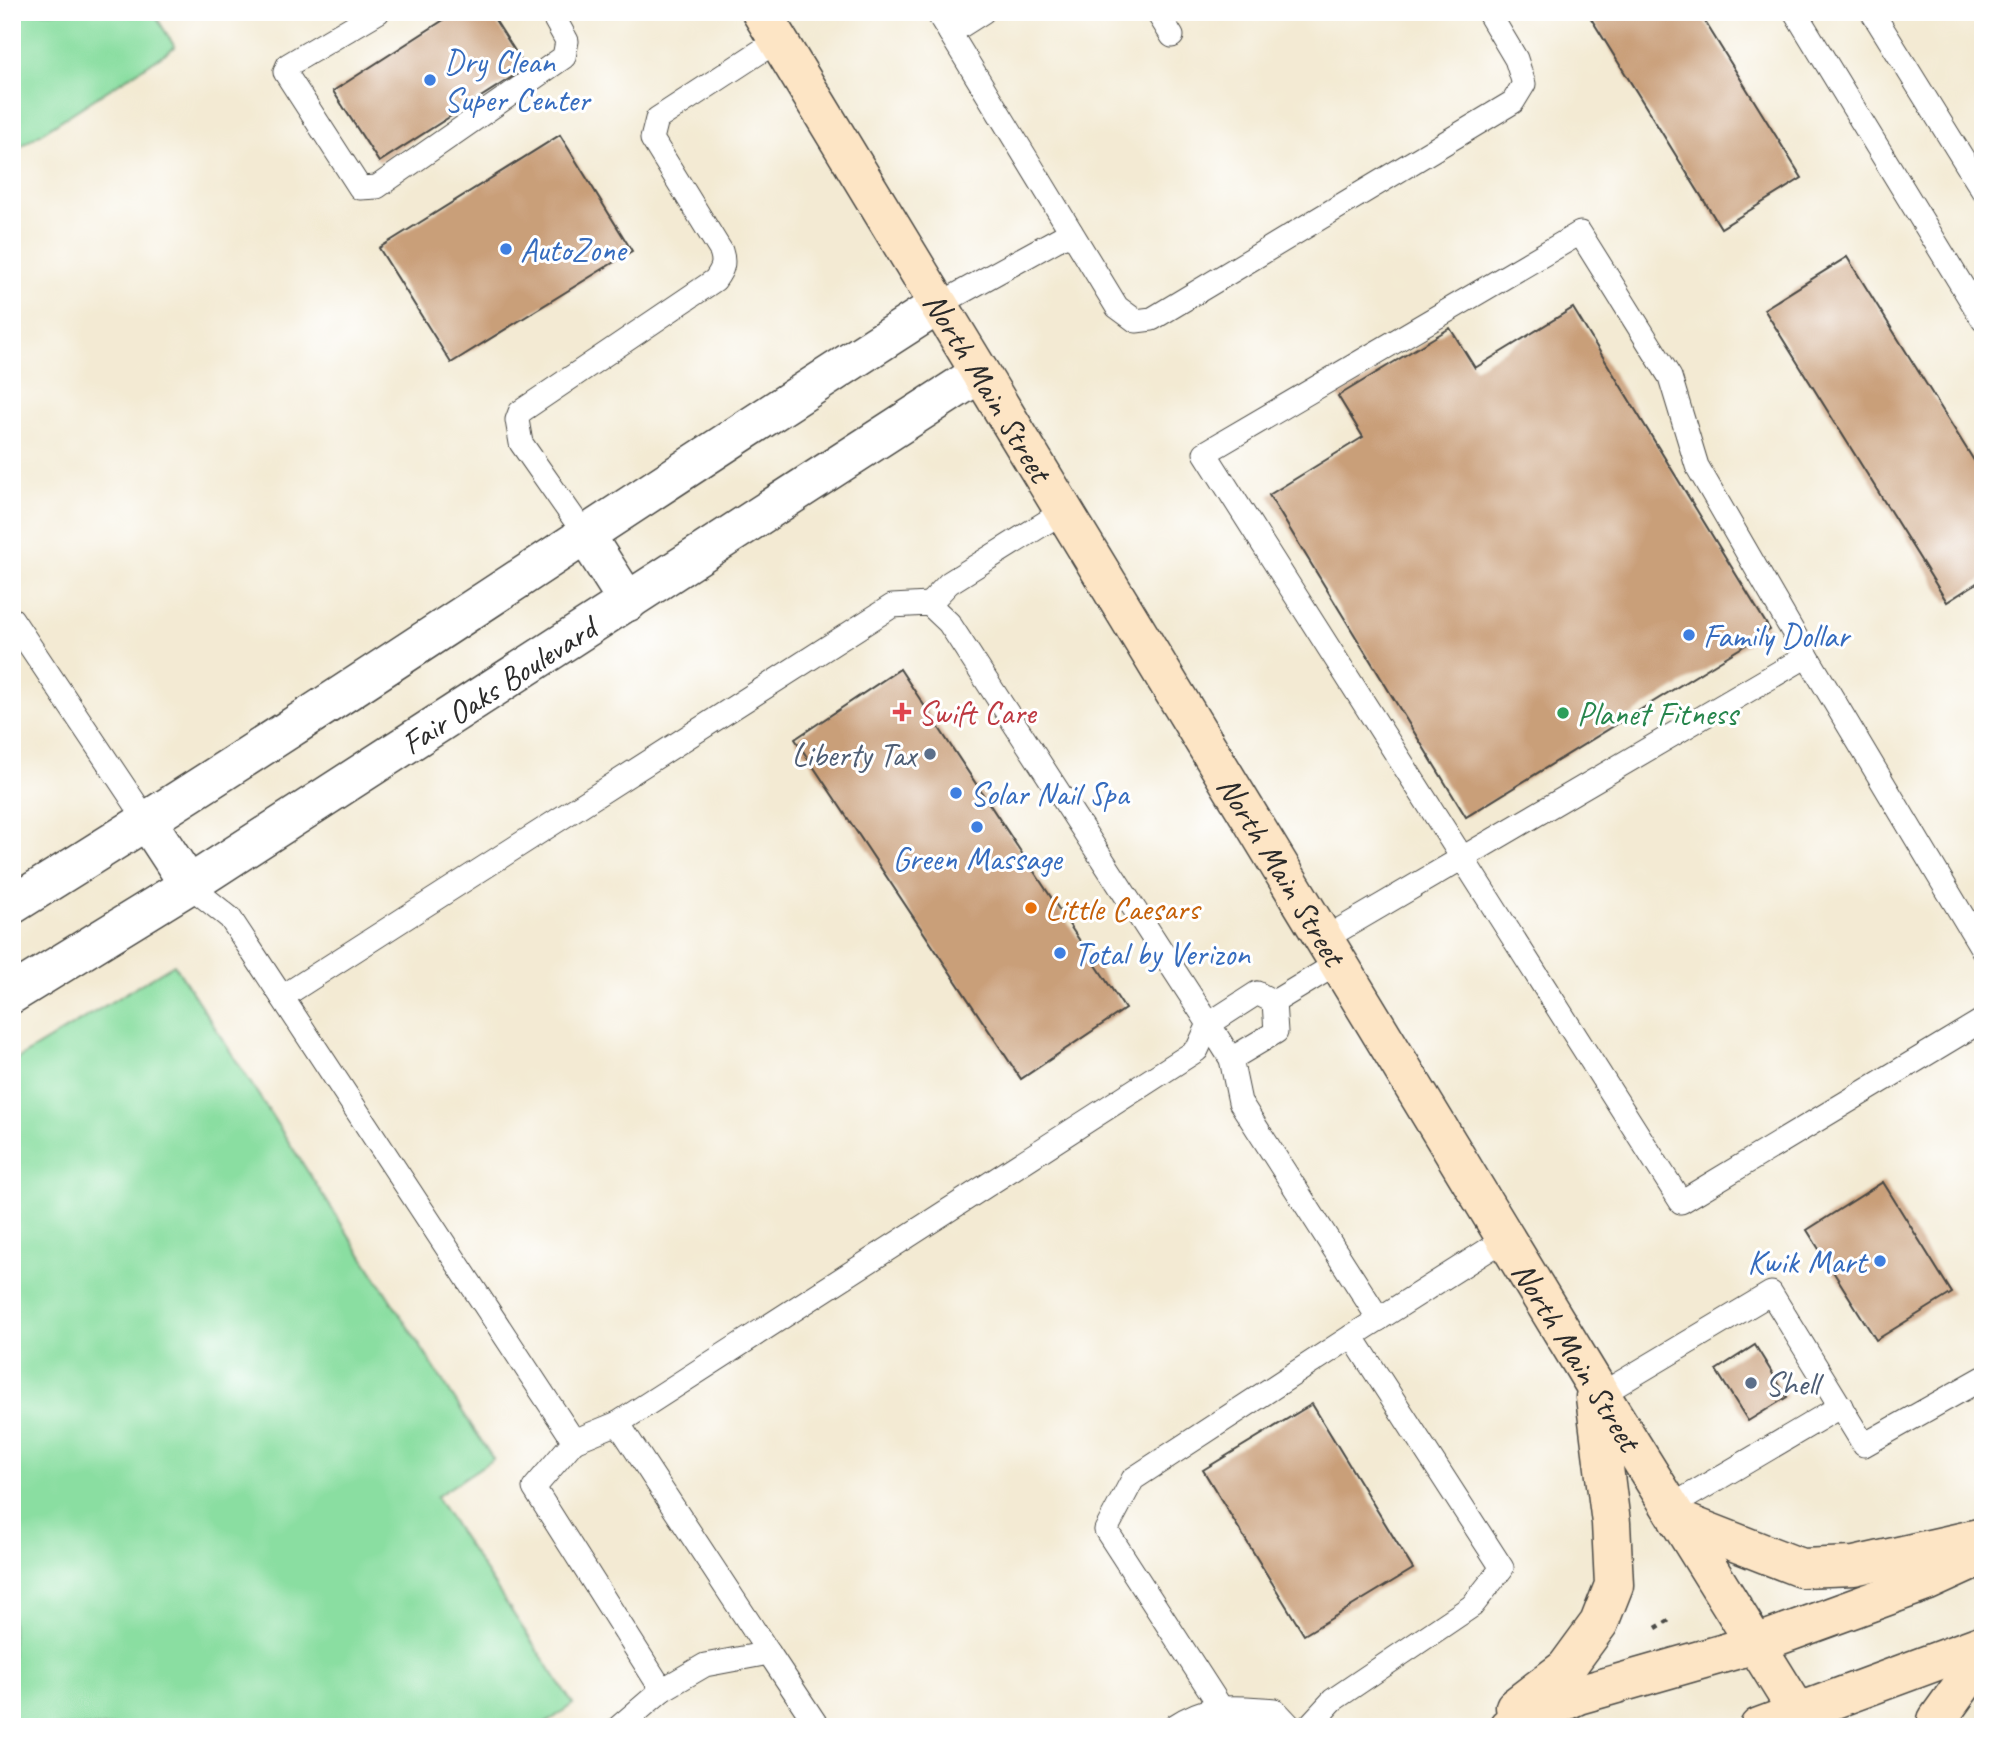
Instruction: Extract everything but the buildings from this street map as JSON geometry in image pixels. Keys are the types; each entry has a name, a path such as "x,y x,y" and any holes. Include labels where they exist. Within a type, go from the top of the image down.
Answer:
{"main road":[{"name":"North Main Street","path":"769,26 940,303 1063,511 1597,1390 1803,1720"},
{"path":"1489,1727 1566,1668 1599,1623 1614,1585 1611,1523 1597,1390"},
{"path":"1674,1513 1801,1568 1854,1566 1983,1537"},
{"path":"1508,1727 1578,1695 1756,1644 1926,1582 1983,1556"},
{"path":"1759,1727 1803,1720 1983,1644"},
{"path":"1936,1727 1937,1720 1963,1684 1983,1666"}],"street":[{"path":"12,905 147,821 584,533 940,303"},
{"name":"Fair Oaks Boulevard","path":"12,994 189,886 980,373"},
{"path":"584,533 628,602"},
{"path":"147,821 189,886"}],"lane":[{"path":"378,12 288,65 285,72 360,188 377,187 564,57 567,41 551,12"},
{"path":"937,12 1117,307 1136,321 1152,319 1513,102 1524,84 1516,59 1488,12"},
{"path":"950,33 983,12"},
{"path":"1157,12 1172,36"},
{"path":"1795,12 1983,320"},
{"path":"1872,12 1983,191"},
{"path":"584,533 521,443 517,420 520,411 715,280 722,271 724,261 721,251 652,139 653,129 657,119 769,26"},
{"path":"940,303 1071,232"},
{"path":"1983,950 1697,466 1670,377 1580,233 1205,453 1461,860 1681,1202 1983,1020"},
{"path":"282,997 892,606 929,604 949,583 1063,511"},
{"path":"929,604 949,622 1209,1024 1231,1059 1240,1102 1379,1319"},
{"path":"12,619 147,821"},
{"path":"1274,1002 1331,951 1461,860 1807,656"},
{"path":"189,886 230,918 574,1441"},
{"path":"662,1690 534,1488 574,1441 618,1423 1197,1050 1209,1024 1257,993 1274,1002"},
{"path":"1231,1059 1276,1032 1274,1002"},
{"path":"1220,1706 1107,1530 1133,1479 1506,1239"},
{"path":"1597,1390 1771,1293 1864,1445 1983,1378"},
{"path":"1308,1727 1333,1700 1472,1606 1502,1568 1352,1336"},
{"path":"1674,1513 1841,1406"},
{"path":"618,1423 818,1727"},
{"path":"619,1727 662,1690 705,1665 769,1653"},
{"path":"1173,1727 1196,1712 1220,1706 1275,1710 1291,1727"}],"path":[{"path":"1661,1625 1671,1619"}],"green space":[{"path":"12,12 153,12 175,47 12,152"},
{"path":"174,964 493,1459 436,1497 573,1704 541,1727 12,1727 12,1062"}],"place":[{"name":"Dry Clean Super Center","path":"430,80"},
{"name":"AutoZone","path":"506,249"},
{"name":"Family Dollar","path":"1689,635"},
{"name":"Swift Care","path":"902,712"},
{"name":"Planet Fitness","path":"1563,713"},
{"name":"Liberty Tax","path":"930,754"},
{"name":"Solar Nail Spa","path":"956,793"},
{"name":"Green Massage","path":"977,827"},
{"name":"Little Caesars","path":"1031,908"},
{"name":"Total by Verizon","path":"1060,953"},
{"name":"Kwik Mart","path":"1880,1261"},
{"name":"Shell","path":"1751,1383"}]}
